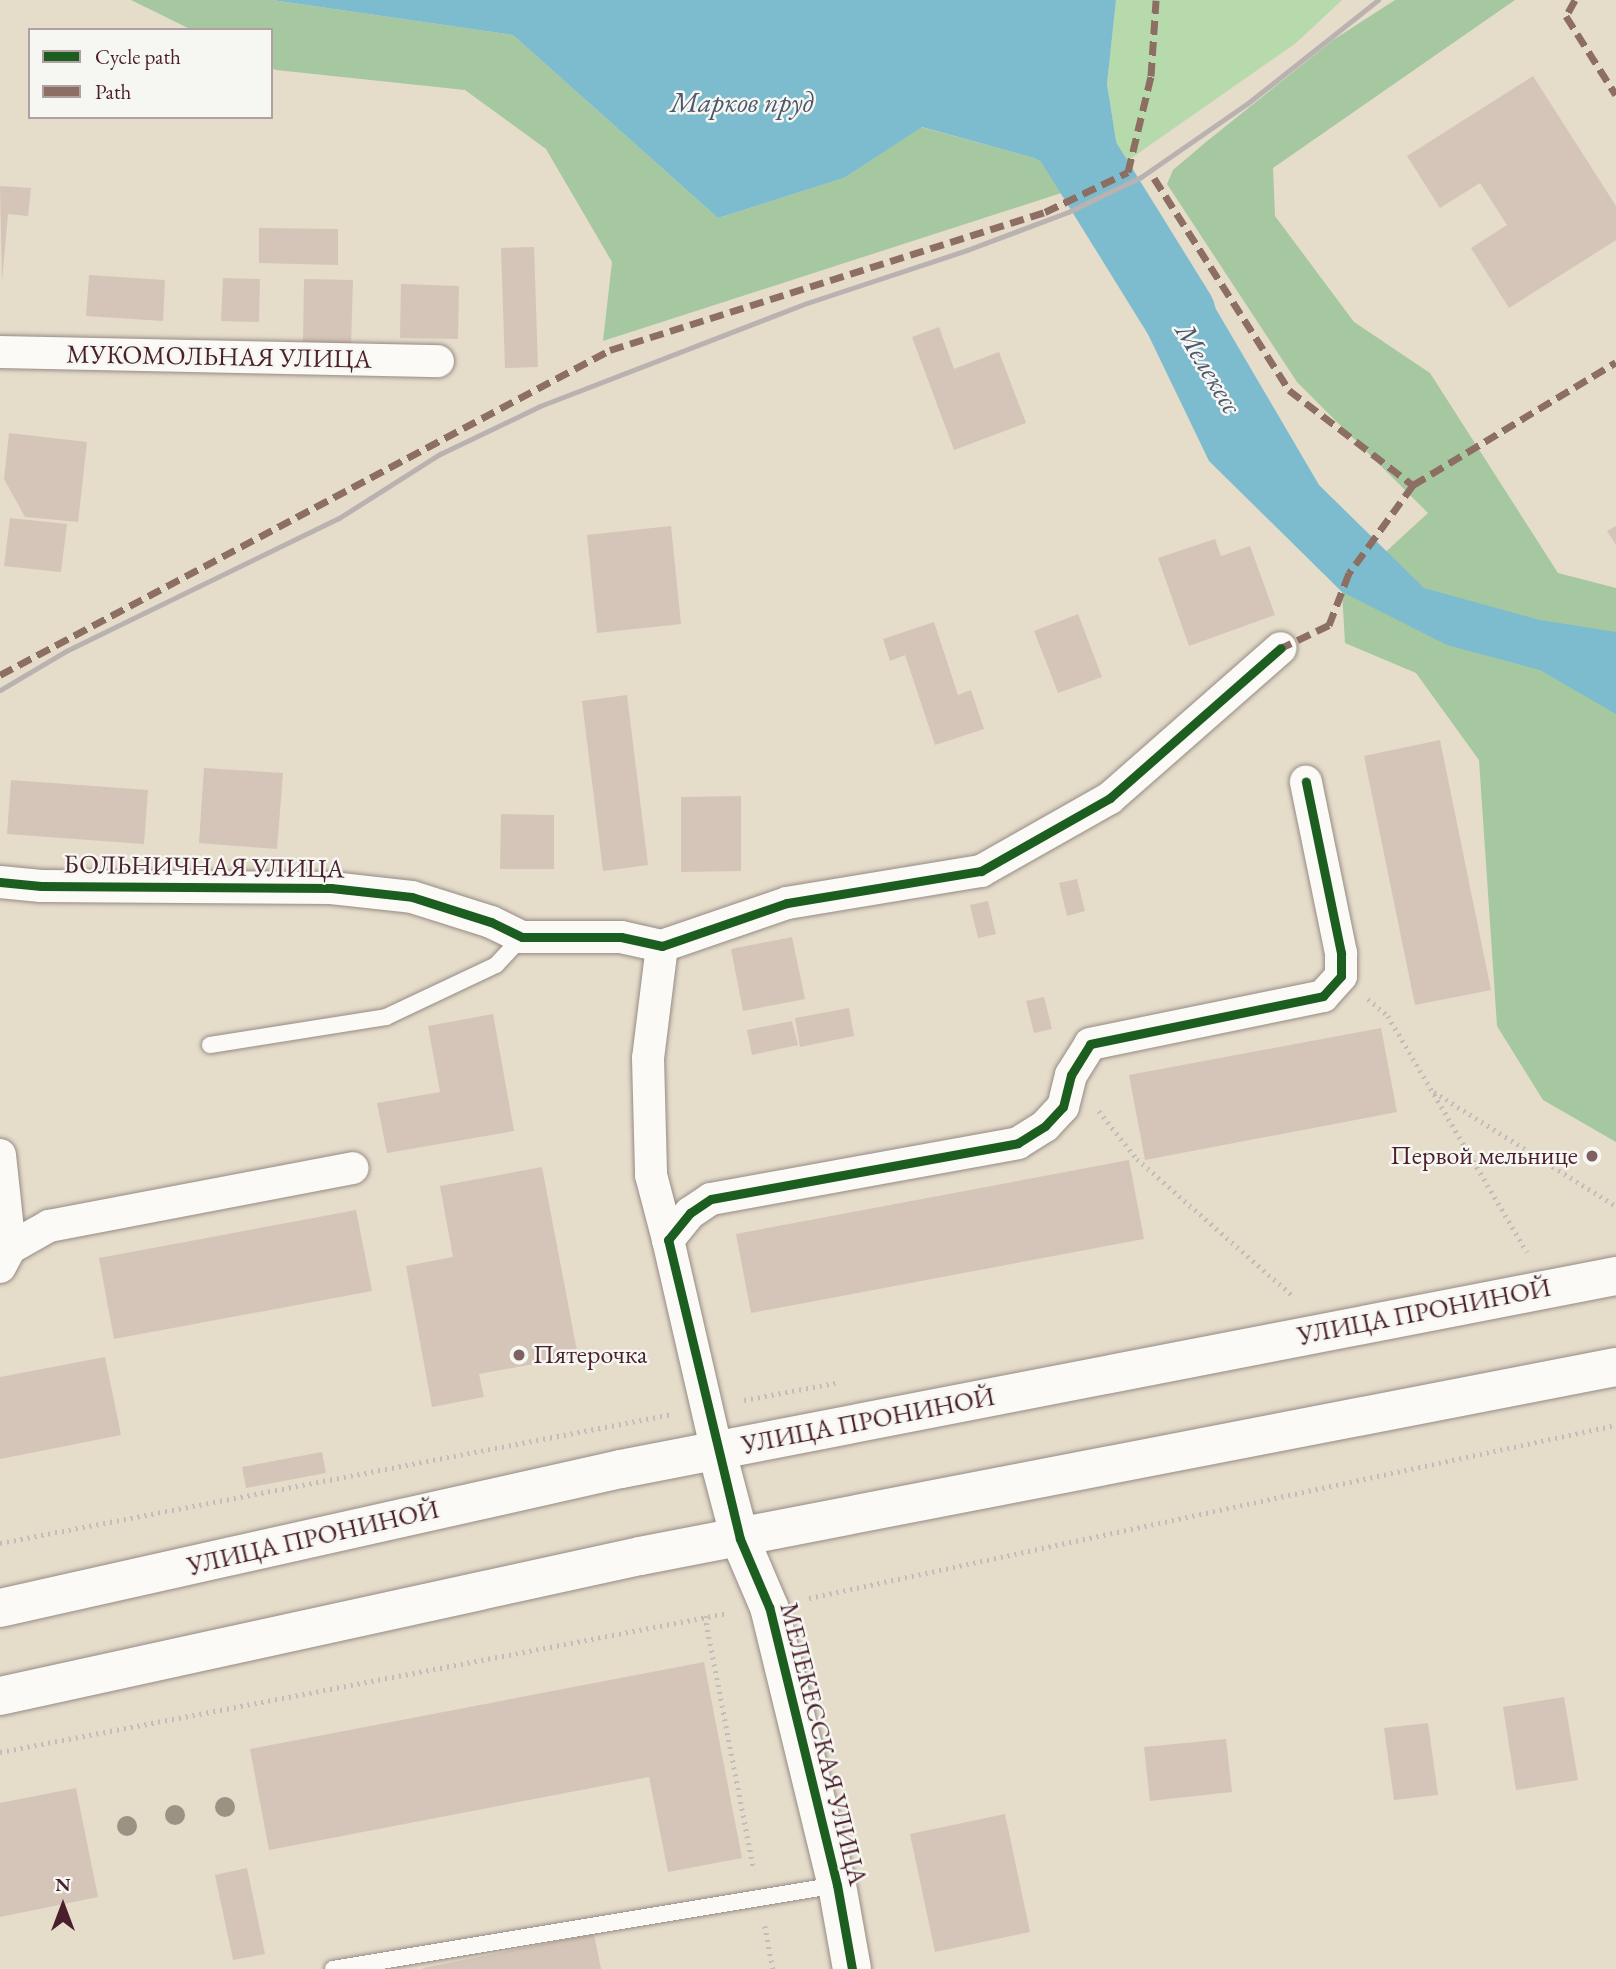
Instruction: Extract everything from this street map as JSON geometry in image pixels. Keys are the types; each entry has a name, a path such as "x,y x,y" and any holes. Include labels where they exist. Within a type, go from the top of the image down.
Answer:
{"main road":[{"name":"УЛИЦА ПРОНИНОЙ","path":"0,1608 717,1452 1616,1276"},
{"path":"0,1696 640,1556 740,1539 1616,1367"},
{"name":"МЕЛЕКЕССКАЯ УЛИЦА","path":"717,1452 740,1539 769,1607 837,1885 852,1969"}],"street":[{"name":"МУКОМОЛЬНАЯ УЛИЦА","path":"0,352 438,360"},
{"path":"717,1452 651,1175 648,1058 662,946 787,903 981,871 1110,798 1281,648"},
{"path":"668,1240 690,1213 711,1199 1018,1143 1045,1126 1063,1107 1071,1075 1090,1044 1323,996 1341,976 1341,953 1306,782"},
{"name":"БОЛЬНИЧНАЯ УЛИЦА","path":"0,881 41,886 331,888 412,897 491,922 522,937 621,937 662,946"},
{"path":"0,1155 5,1257"},
{"path":"5,1257 49,1226 352,1168"}],"lane":[{"path":"210,1045 386,1017 496,965 522,937"},
{"path":"333,1969 837,1885"}],"path":[{"path":"1341,976 1388,1016 1527,1252"},
{"path":"1071,1075 1137,1159 1293,1296"},
{"path":"1433,1092 1616,1206"},
{"path":"705,1616 773,1969"}],"green space":[{"path":"131,0 272,0 513,35 718,218 844,178 921,127 1034,158 1083,186 603,341 612,262 546,149 465,90 276,70 273,69 273,28 188,28"},
{"path":"1116,0 1342,0 1296,43 1120,166 1107,84"},
{"path":"1395,0 1515,0 1273,168 1275,216 1354,322 1430,373 1558,573 1616,588 1616,1142 1543,1100 1497,1026 1479,760 1416,673 1345,643 1342,592 1428,513 1297,382 1167,184 1173,170 1206,142 1333,40"}],"water":[{"name":"Марков пруд","path":"272,0 1116,0 1107,84 1120,166 1083,186 1034,158 922,127 844,178 718,218 513,35"},
{"path":"1126,229 1179,246 1319,485 1424,588 1540,620 1616,632 1616,714 1540,670 1447,645 1342,592 1209,461 1118,272"}],"building":[{"path":"1533,76 1616,206 1616,240 1509,308 1471,248 1507,225 1480,183 1440,208 1407,156"},
{"path":"0,186 31,188 28,216 8,214 2,282"},
{"path":"259,228 338,229 338,265 259,263"},
{"path":"534,247 538,367 505,368 501,248"},
{"path":"89,275 165,280 163,321 86,316"},
{"path":"223,278 260,279 259,322 221,321"},
{"path":"304,279 353,280 351,343 303,342"},
{"path":"401,284 459,286 458,339 400,338"},
{"path":"939,327 954,369 999,352 1026,423 954,450 912,337"},
{"path":"9,433 87,442 78,522 25,517 4,479"},
{"path":"10,518 67,524 61,572 4,566"},
{"path":"671,526 681,624 597,633 587,535"},
{"path":"1616,526 1616,545 1607,531"},
{"path":"1215,539 1221,556 1250,546 1275,615 1189,646 1158,558"},
{"path":"1078,614 1102,677 1058,693 1034,631"},
{"path":"934,622 958,695 971,690 984,729 935,745 905,655 890,661 883,639"},
{"path":"627,695 648,865 603,871 582,701"},
{"path":"1440,740 1491,990 1415,1005 1364,756"},
{"path":"204,768 283,773 277,849 199,843"},
{"path":"11,780 148,790 144,844 7,834"},
{"path":"741,796 741,871 681,872 681,797"},
{"path":"501,814 554,815 554,869 500,869"},
{"path":"1077,879 1085,911 1067,916 1059,883"},
{"path":"988,901 996,934 978,938 970,905"},
{"path":"792,937 805,999 743,1011 731,949"},
{"path":"1044,997 1052,1029 1034,1033 1026,1001"},
{"path":"849,1008 854,1036 800,1047 795,1018"},
{"path":"493,1014 514,1131 387,1153 377,1103 440,1092 428,1026"},
{"path":"792,1021 798,1045 752,1055 747,1030"},
{"path":"1381,1028 1397,1112 1145,1160 1129,1075"},
{"path":"1129,1160 1144,1239 751,1313 736,1234"},
{"path":"542,1167 578,1356 479,1374 484,1397 432,1407 406,1266 453,1257 440,1186"},
{"path":"356,1210 372,1291 114,1339 99,1258"},
{"path":"105,1357 121,1435 0,1459 0,1377"},
{"path":"322,1452 326,1473 246,1488 242,1467"},
{"path":"704,1662 742,1858 668,1872 649,1777 269,1850 250,1749"},
{"path":"1564,1697 1578,1780 1516,1790 1503,1707"},
{"path":"1428,1723 1438,1795 1394,1800 1384,1728"},
{"path":"1226,1739 1232,1792 1150,1801 1144,1747"},
{"path":"76,1788 98,1897 0,1917 0,1803"},
{"path":"1005,1814 1030,1932 935,1952 910,1834"},
{"path":"247,1868 265,1954 233,1960 215,1875"},
{"path":"594,1934 601,1969 423,1969 423,1968"}],"waterway":[{"name":"Мелекесс","path":"1035,103 1055,114 1179,314"}],"railway":[{"path":"0,690 66,651 339,518 440,454 540,406 807,303 967,250 1068,212 1141,177 1248,103 1378,0"}],"marked path":[{"path":"0,675 610,350 1045,212 1128,172 1151,76 1156,0"},
{"path":"1575,0 1566,16 1616,95"},
{"path":"1154,178 1289,390 1413,485 1349,573 1329,625 1281,648"},
{"path":"1413,485 1616,362"}],"cycle path":[{"path":"0,882 41,886 331,888 412,897 491,922 522,937 621,937 662,946 787,903 981,871 1110,798 1281,648"},
{"path":"852,1969 837,1885 769,1607 740,1539 668,1240 690,1213 711,1199 1018,1143 1045,1126 1063,1107 1071,1075 1090,1044 1323,996 1341,976 1341,953 1306,782"}],"place":[{"name":"Первой мельнице","path":"1592,1156"},
{"name":"Пятерочка","path":"519,1355"}]}
